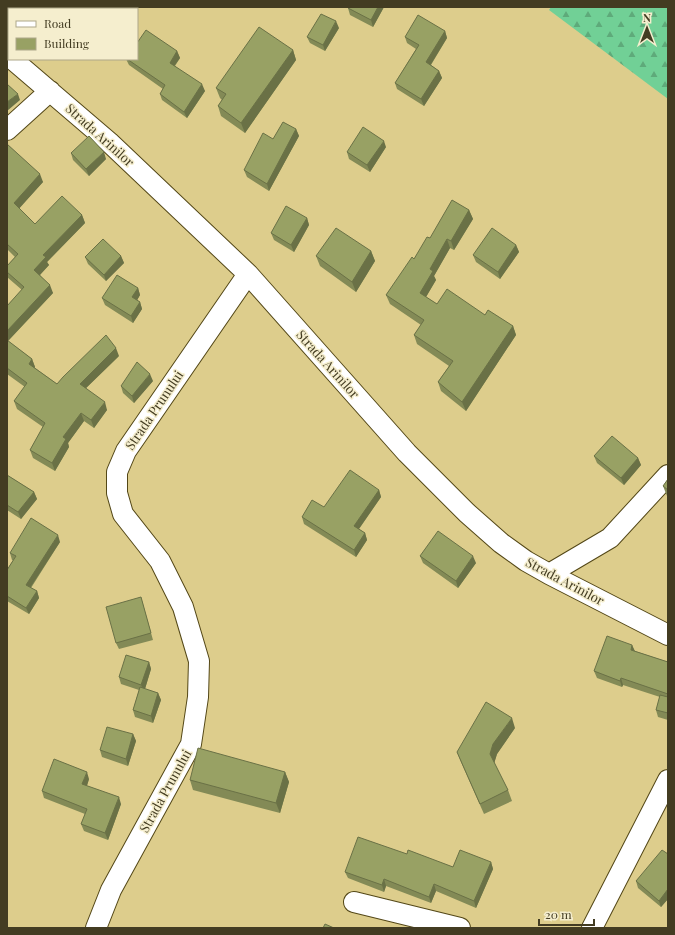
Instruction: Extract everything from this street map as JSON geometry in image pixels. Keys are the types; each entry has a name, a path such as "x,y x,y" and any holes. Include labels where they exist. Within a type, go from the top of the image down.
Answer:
{"street":[{"name":"Strada Arinilor","path":"13,60 109,142 248,274 407,453 467,513 501,543 526,561 549,574 668,635"},
{"path":"7,130 50,91"},
{"name":"Strada Prunului","path":"96,928 111,890 191,744 198,697 199,661 183,607 160,561 123,514 117,493 117,472 126,451 248,274"},
{"path":"549,574 610,538 668,475"},
{"path":"592,928 668,780"},
{"path":"354,902 460,928"}],"green space":[{"path":"551,7 668,7 668,99 549,10"}],"building":[{"path":"25,7 40,7 39,8"},
{"path":"348,7 378,7 371,20"},
{"path":"321,14 336,21 323,45 307,37"},
{"path":"418,15 445,31 426,62 439,71 421,99 395,83 419,45 405,37"},
{"path":"259,27 293,50 241,123 218,106 226,94 216,88"},
{"path":"146,30 177,51 170,63 202,84 184,112 160,94 165,85 128,60 138,60 138,42"},
{"path":"7,84 18,94 7,102"},
{"path":"283,122 296,129 267,184 244,170 263,133 273,139"},
{"path":"363,127 384,141 367,165 347,152"},
{"path":"89,136 104,152 86,169 71,153"},
{"path":"7,144 40,174 14,203 35,224 62,196 82,215 43,255 46,257 34,270 50,285 7,331 7,306 24,287 7,272 7,266 18,254 7,244"},
{"path":"452,200 469,210 451,241 447,239 430,269 433,271 420,293 437,304 447,289 485,315 488,310 513,326 462,402 438,382 453,361 414,335 424,320 386,295 412,257 414,259 427,237 430,238"},
{"path":"286,206 307,218 291,245 271,233"},
{"path":"336,228 371,251 352,282 316,256"},
{"path":"492,228 516,245 498,272 473,255"},
{"path":"103,239 121,256 104,275 85,257"},
{"path":"117,275 138,288 132,297 140,302 131,316 102,298"},
{"path":"106,335 116,348 80,384 105,402 91,420 81,413 63,437 66,439 52,463 30,450 45,423 14,401 27,383 7,368 7,340 32,359 29,364 57,384"},
{"path":"137,362 150,374 132,396 121,386"},
{"path":"612,436 638,458 621,478 594,456"},
{"path":"350,470 379,490 354,526 365,533 354,550 302,517 312,500 324,507"},
{"path":"7,475 34,492 18,512 7,505"},
{"path":"668,479 668,490 663,486"},
{"path":"31,518 58,535 26,585 37,591 26,608 7,596 7,570 16,556 10,553"},
{"path":"438,531 473,556 456,581 420,556"},
{"path":"141,597 151,633 116,643 106,607"},
{"path":"607,636 632,645 631,650 668,662 668,694 621,678 620,681 594,671"},
{"path":"126,655 149,662 141,685 119,677"},
{"path":"140,687 158,693 151,716 133,710"},
{"path":"660,695 668,697 668,713 656,710"},
{"path":"486,702 512,718 493,744 490,754 508,790 480,804 457,752"},
{"path":"107,727 133,734 126,759 100,750"},
{"path":"198,748 285,772 276,803 190,780"},
{"path":"54,759 87,772 82,784 119,797 105,833 81,824 87,809 42,791"},
{"path":"358,837 407,854 408,850 453,867 460,850 491,862 474,901 434,884 429,897 384,879 382,885 345,872"},
{"path":"662,850 668,854 668,889 659,901 636,881"},
{"path":"325,924 334,928 323,928"}]}
